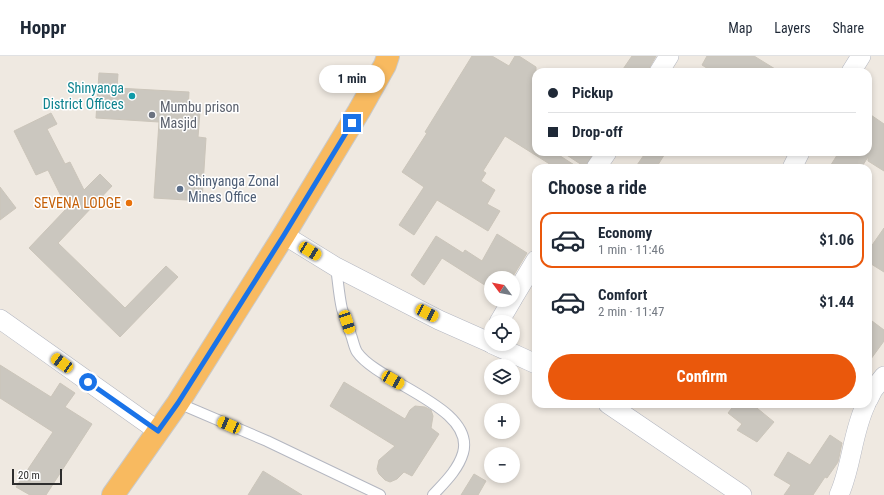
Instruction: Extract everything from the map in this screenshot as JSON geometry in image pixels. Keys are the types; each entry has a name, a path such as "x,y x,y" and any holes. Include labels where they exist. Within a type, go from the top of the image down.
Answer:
{"highway":[{"path":"114,495 178,403 284,235 359,111 385,65 388,56"}],"street":[{"path":"662,68 669,56"},
{"path":"854,68 861,56"},
{"path":"284,235 336,267 440,320 484,338"},
{"path":"520,286 532,266"},
{"path":"0,319 158,431"},
{"path":"510,351 532,362"},
{"path":"614,408 742,495"},
{"path":"839,495 845,482 854,440 866,408"}],"lane":[{"path":"336,267 342,308 357,352 370,365 440,408 455,422 461,432 464,445 463,454 454,471 433,495"},
{"path":"178,403 267,441 380,495"}],"building":[{"path":"472,56 492,56 509,66 515,56 519,56 536,67 532,68 532,153 505,136 483,171 486,173 481,181 495,190 487,204 500,211 488,231 437,200 414,235 399,225 424,187 402,172 427,133 425,132"},
{"path":"632,56 656,56 649,68 624,68"},
{"path":"707,56 754,56 774,68 707,68 702,65"},
{"path":"99,73 118,74 117,88 189,92 188,111 200,112 198,137 206,138 202,201 154,198 159,122 96,118"},
{"path":"51,113 57,124 47,129 65,164 70,162 84,190 100,174 112,186 58,243 125,308 166,266 178,277 120,337 29,248 67,208 48,170 36,175 14,131"},
{"path":"872,116 884,124 884,171 868,161 868,157 864,164 832,164 836,156 872,156"},
{"path":"537,156 560,156 573,164 550,164"},
{"path":"568,156 592,156 587,164 580,164"},
{"path":"643,156 664,156 658,164 638,164"},
{"path":"0,187 16,208 0,220"},
{"path":"884,228 884,272 872,264 872,245"},
{"path":"497,234 527,253 516,271 484,271 484,285 442,258 424,285 411,275 436,236 463,253 465,250 482,261"},
{"path":"872,321 884,330 884,341 872,358"},
{"path":"0,365 51,397 60,383 75,393 65,407 92,424 46,495 30,495 16,487 53,432 0,398"},
{"path":"344,382 405,419 410,410 415,406 425,407 431,410 433,416 431,428 439,434 412,476 404,472 397,479 390,482 385,480 379,474 377,469 379,460 395,446 330,406"},
{"path":"732,408 757,408 774,422 757,442 737,430 742,424 728,413"},
{"path":"830,435 842,443 838,462 827,478 825,477 813,495 784,495 791,485 774,475 788,452 810,465"},
{"path":"263,471 302,495 248,495"},
{"path":"474,474 484,480 485,483 478,495 461,495"}],"place":[{"name":"Shinyanga District Offices","path":"132,96"},
{"name":"Mumbu prison Masjid","path":"152,115"},
{"name":"Shinyanga Zonal Mines Office","path":"180,189"},
{"name":"SEVENA LODGE","path":"129,203"}],"route":[{"path":"88,382 158,431 178,403 284,235 352,123"}]}
